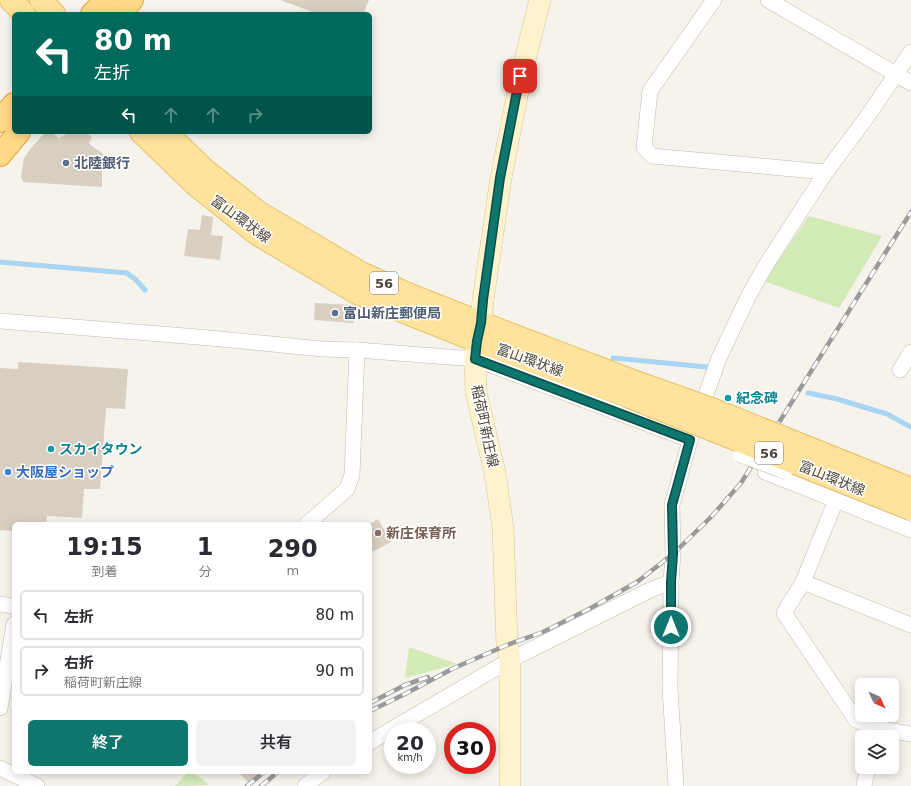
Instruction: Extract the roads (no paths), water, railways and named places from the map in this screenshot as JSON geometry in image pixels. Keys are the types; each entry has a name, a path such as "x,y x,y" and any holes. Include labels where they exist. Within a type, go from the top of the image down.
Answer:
{"highway":[{"path":"94,12 106,0"},
{"path":"122,12 132,0"},
{"path":"0,121 12,106"},
{"path":"0,155 17,134"}],"main road":[{"path":"11,0 22,12"},
{"path":"41,0 52,12"},
{"name":"稲荷町新庄線","path":"510,786 510,660 507,646 503,528 495,473 476,392 478,341 500,178 520,76 540,0"},
{"name":"富山環状線","path":"143,134 197,186 257,234 357,293 478,341 630,388 709,408 911,489"},
{"name":"富山環状線","path":"167,134 205,170 258,212 361,273 405,293 478,341"},
{"name":"富山環状線","path":"630,388 911,509"}],"street":[{"path":"714,0 650,91 644,148 652,156 826,172"},
{"path":"768,0 911,83"},
{"path":"676,786 670,688 671,582 673,554 672,505 690,440 719,358 749,295 766,265 826,172 867,117 911,52"},
{"path":"0,321 210,338 322,349 357,350 478,341 690,440"},
{"path":"309,522 347,489 352,475 357,350"},
{"path":"900,370 911,352"},
{"path":"738,456 786,474"},
{"path":"764,471 911,530"},
{"path":"836,500 803,582 784,613 856,720 871,730"},
{"path":"372,741 510,660 650,590 671,582"},
{"path":"803,582 911,625"},
{"path":"0,604 12,606"},
{"path":"12,636 0,709 12,712"},
{"path":"899,734 911,734"},
{"path":"0,768 12,774"},
{"path":"12,774 37,786"},
{"path":"305,786 321,774"},
{"path":"864,786 867,774"}],"waterway":[{"path":"0,262 127,273 145,290"},
{"path":"613,358 707,367"},
{"path":"808,393 837,399 887,414 911,427"}],"railway":[{"path":"372,710 454,668 507,645 543,632 589,609 637,582 673,554 711,517 741,483 911,212"},
{"path":"372,702 405,685 428,677"},
{"path":"247,786 262,774"},
{"path":"261,786 276,774"}],"place":[{"name":"北陸銀行","path":"66,163"},
{"name":"富山新庄郵便局","path":"335,313"},
{"name":"紀念碑","path":"728,398"},
{"name":"スカイタウン","path":"51,449"},
{"name":"大阪屋ショップ","path":"8,472"},
{"name":"新庄保育所","path":"378,533"}]}
